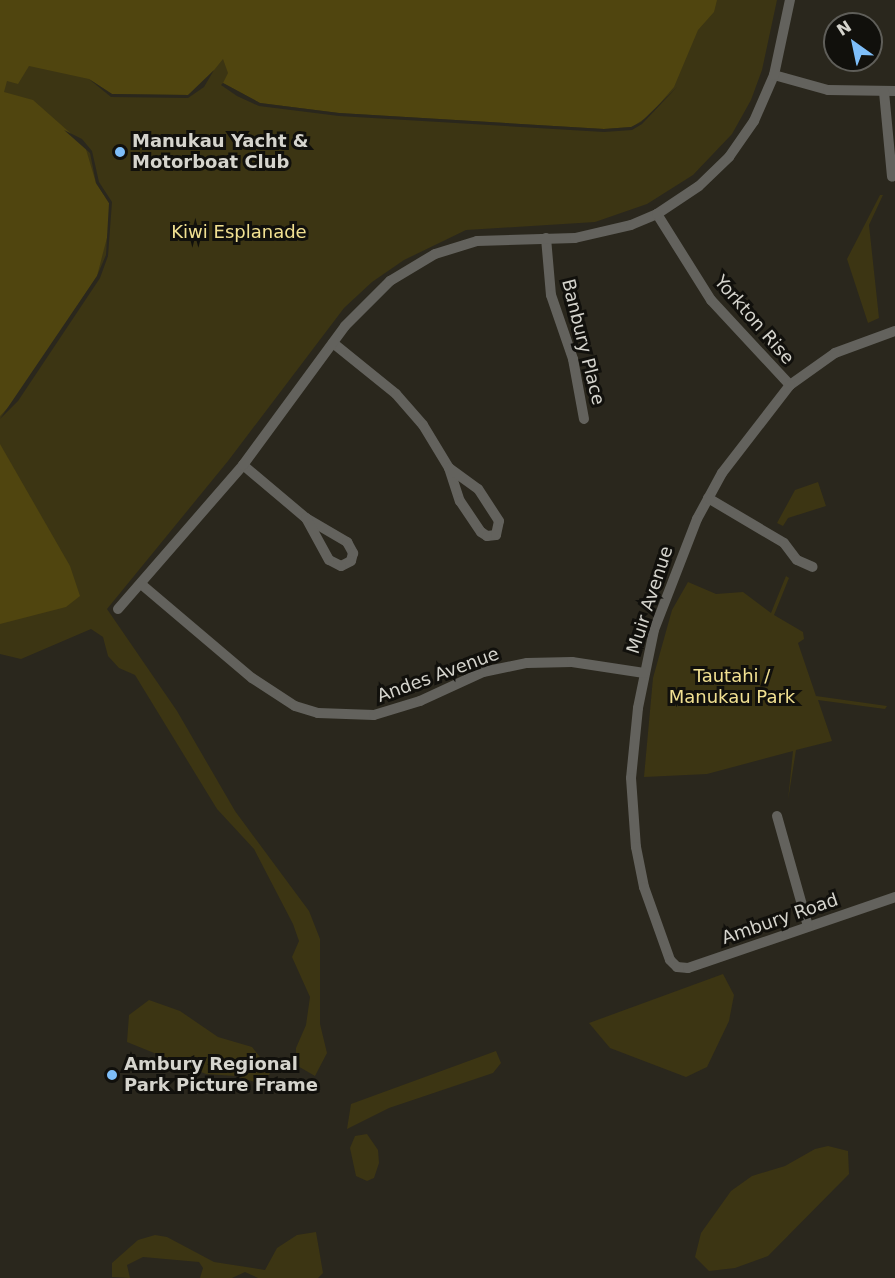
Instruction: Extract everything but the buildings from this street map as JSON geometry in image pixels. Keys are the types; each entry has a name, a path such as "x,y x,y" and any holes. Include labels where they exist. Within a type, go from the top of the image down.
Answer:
{"street":[{"path":"118,609 243,465 356,314 390,281 435,254 477,241 546,238 603,232 657,214 699,186 729,157 754,121 774,75 790,0"},
{"path":"774,75 828,90 890,92 892,177"},
{"name":"Yorkton Rise","path":"657,214 711,300 790,385"},
{"name":"Banbury Place","path":"546,238 551,295 573,359 584,419"},
{"name":"Muir Avenue","path":"676,968 670,960 652,917 636,848 631,778 644,673 665,596 708,498 741,445 790,385 835,354 895,331"},
{"path":"333,343 396,393 423,425 449,468 460,501 481,532 487,536 495,535 499,521 478,489 449,468"},
{"path":"243,465 306,518 347,542 353,553 351,561 341,566 329,560 306,518"},
{"path":"708,498 784,543 797,560 813,567"},
{"name":"Andes Avenue","path":"141,584 252,678 295,706 318,713 374,715 420,701 483,672 526,663 572,662 644,673"},
{"path":"777,816 808,926"},
{"name":"Ambury Road","path":"676,968 688,968 895,897"}],"green space":[{"name":"Kiwi Esplanade","path":"0,0 777,0 762,70 751,100 732,134 693,175 647,204 595,222 466,230 404,260 372,282 344,308 228,461 107,609 177,711 235,811 309,911 320,939 320,1024 327,1053 315,1076 296,1065 296,1048 306,1025 310,997 292,957 299,941 293,924 254,849 217,809 135,675 119,668 108,656 103,637 91,629 21,659 0,654"},
{"path":"880,195 883,195 869,225 879,318 868,323 847,259"},
{"path":"818,482 826,506 788,518 783,526 777,523 795,490"},
{"name":"Tautahi / Manukau Park","path":"786,576 789,578 774,615 803,632 804,639 798,643 816,696 887,706 885,709 818,700 832,741 796,750 788,800 793,751 707,774 644,777 653,678 672,610 688,582 716,594 743,592 771,613"},
{"path":"723,974 734,995 729,1021 707,1067 686,1077 610,1048 589,1023"},
{"path":"149,1000 180,1011 218,1037 252,1047 271,1071 264,1085 236,1076 206,1074 127,1042 129,1015"},
{"path":"496,1051 501,1063 493,1073 389,1108 347,1129 351,1104"},
{"path":"367,1134 378,1150 379,1163 374,1178 367,1181 356,1176 350,1148 355,1136"},
{"path":"828,1146 848,1151 849,1174 768,1256 735,1268 709,1271 695,1257 701,1233 731,1191 752,1176 785,1166 815,1149"},
{"path":"316,1232 323,1273 318,1278 258,1278 245,1272 232,1278 200,1278 203,1268 199,1262 143,1257 127,1265 130,1278 112,1277 112,1263 138,1240 155,1235 167,1237 214,1262 265,1270 277,1248 297,1235"}],"shaded area":[{"path":"0,0 717,0 714,12 698,30 674,87 650,115 632,127 604,129 339,113 260,103 223,83 228,73 223,59 202,85 188,95 112,94 89,79 29,66 18,84 7,81 4,92 33,100 85,146 96,183 109,203 109,230 97,276 16,399 0,416"},
{"path":"0,444 70,566 80,596 66,607 0,624"}],"pier":[{"path":"214,70 204,87 188,98 111,97 89,79 112,94 188,95"},
{"path":"223,83 260,103 339,113 604,129 631,127 641,122 677,87 642,124 632,130 604,132 339,116 259,106 237,96 221,85"},
{"path":"64,130 82,139 92,151 99,182 112,202 108,256 100,278 18,401 0,419 97,276 106,255 109,203 96,183 90,153"}],"place":[{"name":"Manukau Yacht & Motorboat Club","path":"120,152"},
{"name":"Ambury Regional Park Picture Frame","path":"112,1075"}]}
